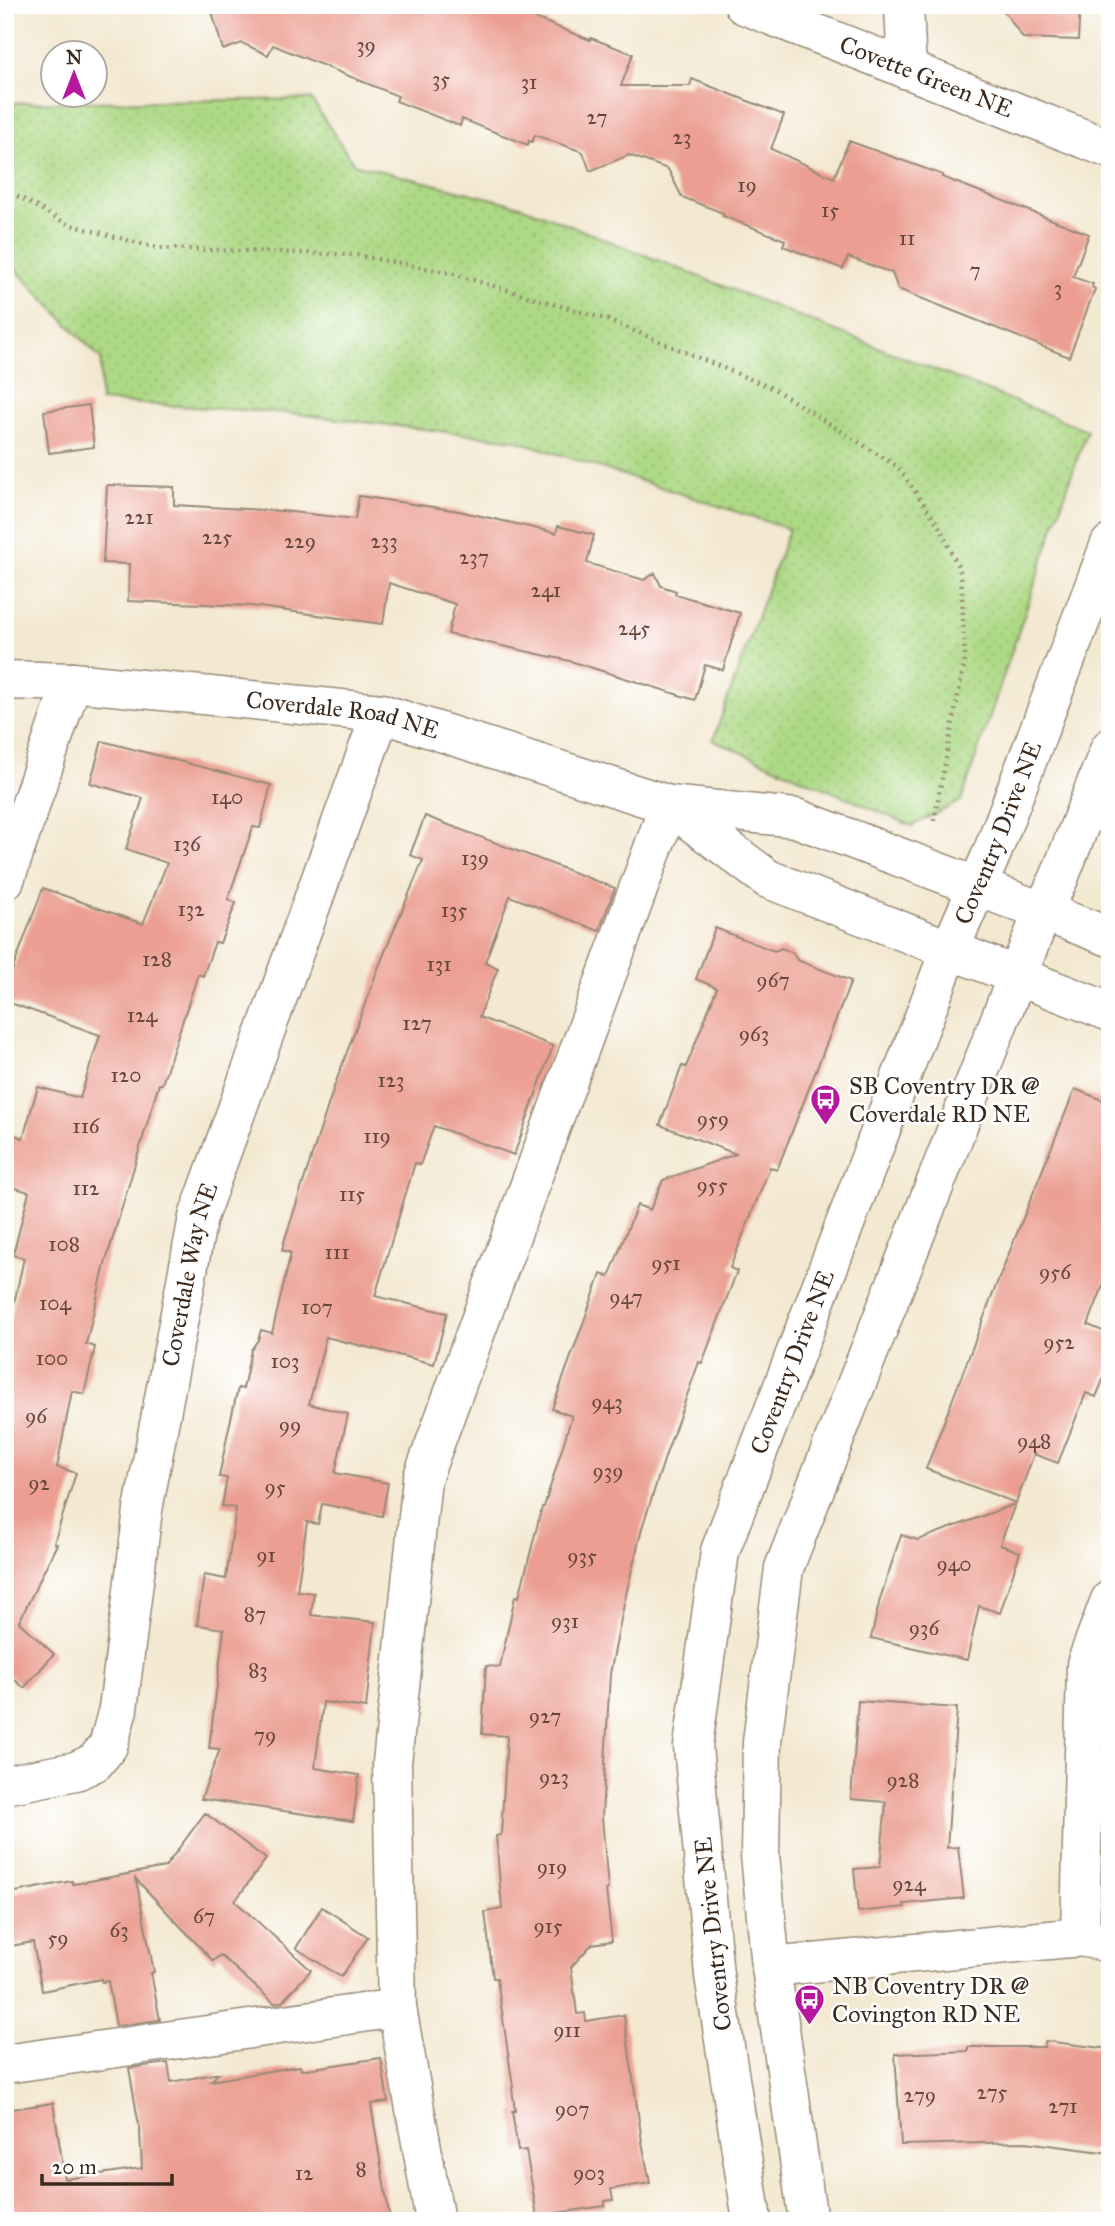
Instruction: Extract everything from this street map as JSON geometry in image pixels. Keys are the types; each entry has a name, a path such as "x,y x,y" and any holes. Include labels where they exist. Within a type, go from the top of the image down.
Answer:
{"street":[{"name":"Covette Green NE","path":"744,5 1110,149"},
{"path":"904,5 907,71"},
{"name":"Coventry Drive NE","path":"752,2221 714,1975 693,1746 720,1551 950,949 992,853 1110,544"},
{"name":"Coverdale Road NE","path":"5,680 72,682 382,713 669,805 796,818 1110,937"},
{"path":"5,880 72,682"},
{"name":"Coverdale Way NE","path":"5,1785 76,1771 95,1762 108,1746 118,1709 143,1510 198,1217 382,713"},
{"path":"808,2221 771,1967 760,1855 762,1742 784,1568 1017,976 1110,748"},
{"path":"435,2221 397,2008 392,1763 422,1479 669,805"},
{"name":"Coverdale Road NE","path":"669,805 768,879 1110,1012"},
{"path":"771,1967 1095,1940 1086,1664 1110,1600"},
{"path":"5,2064 397,2008"}],"path":[{"path":"5,189 67,224 157,248 356,255 450,273 608,320 774,389 898,467 939,526 961,573 965,660 932,830"}],"green space":[{"path":"311,99 354,164 521,206 1087,430 961,801 912,826 713,740 789,529 515,440 288,413 100,401 101,359 5,258 5,103 38,103 38,108 108,108 108,102"}],"building":[{"path":"210,5 502,5 633,54 621,86 690,86 692,79 784,115 771,149 834,178 849,141 943,175 942,177 1089,234 1073,277 1093,284 1095,289 1069,357 898,289 892,273 848,257 843,269 783,246 785,240 682,197 668,169 629,155 590,171 583,152 535,135 528,145 462,119 460,126 396,101 398,96 273,45 268,55 242,43 223,50"},
{"path":"1000,5 1080,5 1078,40 1023,38"},
{"path":"89,405 94,447 49,453 44,411"},
{"path":"107,485 174,487 174,505 282,511 355,519 359,496 459,511 556,533 558,526 594,535 587,563 644,580 655,573 661,586 676,591 675,594 740,613 723,670 705,665 695,700 570,661 448,634 455,604 389,583 383,624 252,606 128,601 129,564 103,563"},
{"path":"102,741 271,785 260,828 253,827 228,899 236,903 220,943 215,942 203,976 198,974 162,1084 159,1084 105,1264 86,1344 95,1347 84,1394 72,1391 57,1467 76,1473 54,1543 57,1544 19,1622 54,1654 24,1688 5,1671 5,1344 24,1258 13,1255 29,1192 5,1185 5,1132 23,1138 38,1087 80,1098 100,1035 5,1001 5,990 43,888 143,924 167,863 126,849 143,798 90,783"},
{"path":"425,816 615,888 599,931 510,896 485,962 498,968 479,1017 553,1046 514,1155 434,1126 420,1165 415,1163 375,1296 447,1313 434,1364 326,1337 309,1404 348,1414 335,1473 388,1483 382,1516 322,1504 318,1524 307,1522 297,1591 314,1593 311,1615 375,1622 366,1708 323,1702 315,1768 359,1775 353,1821 201,1799 220,1749 209,1748 224,1629 197,1625 204,1575 226,1579 236,1508 222,1506 227,1478 219,1477 238,1388 243,1389 251,1350 261,1330 272,1333 291,1253 282,1250 284,1242 334,1087 379,966 423,860 410,855"},
{"path":"715,928 774,951 782,948 793,953 797,960 851,981 777,1170 770,1167 730,1268 737,1271 702,1363 699,1362 642,1528 610,1674 602,1817 612,1941 592,1944 571,1967 577,2014 585,2013 586,2021 624,2015 650,2183 611,2189 613,2200 605,2201 605,2206 537,2216 526,2150 518,2151 512,2111 515,2111 513,2087 497,1978 493,1978 485,1912 502,1909 496,1836 501,1835 507,1736 482,1734 486,1666 500,1667 515,1596 519,1597 542,1507 572,1416 552,1409 601,1274 609,1277 637,1205 650,1210 663,1180 736,1154 660,1125 682,1066 686,1067 717,988 696,979"},
{"path":"1075,1089 1110,1103 1110,1268 1088,1325 1110,1334 1110,1363 1096,1397 1086,1393 1058,1463 1034,1454 1016,1503 926,1469"},
{"path":"1015,1504 1000,1545 1020,1552 1000,1613 979,1606 967,1660 871,1638 880,1599 901,1535 918,1540"},
{"path":"858,1701 957,1708 947,1848 958,1847 964,1898 858,1912 854,1869 880,1867 886,1802 851,1799"},
{"path":"205,1813 266,1859 235,1901 311,1970 282,2002 274,2003 220,1955 213,1961 136,1879 154,1972 151,1973 160,2020 116,2026 108,1981 102,1982 101,1979 42,1991 33,1942 5,1947 5,1894 165,1867"},
{"path":"322,1907 368,1937 341,1977 296,1948"},
{"path":"1045,2041 1110,2049 1110,2153 1026,2142 901,2145 895,2054 968,2051 968,2047 1044,2047"},
{"path":"381,2058 388,2102 371,2104 390,2221 5,2221 5,2110 53,2103 65,2179 142,2168 140,2132 129,2068 168,2063 171,2082 219,2073 211,2081 300,2066 301,2070"}],"place":[{"name":"SB Coventry DR @ Coverdale RD NE","path":"826,1127"},
{"name":"NB Coventry DR @ Covington RD NE","path":"809,2027"}]}
